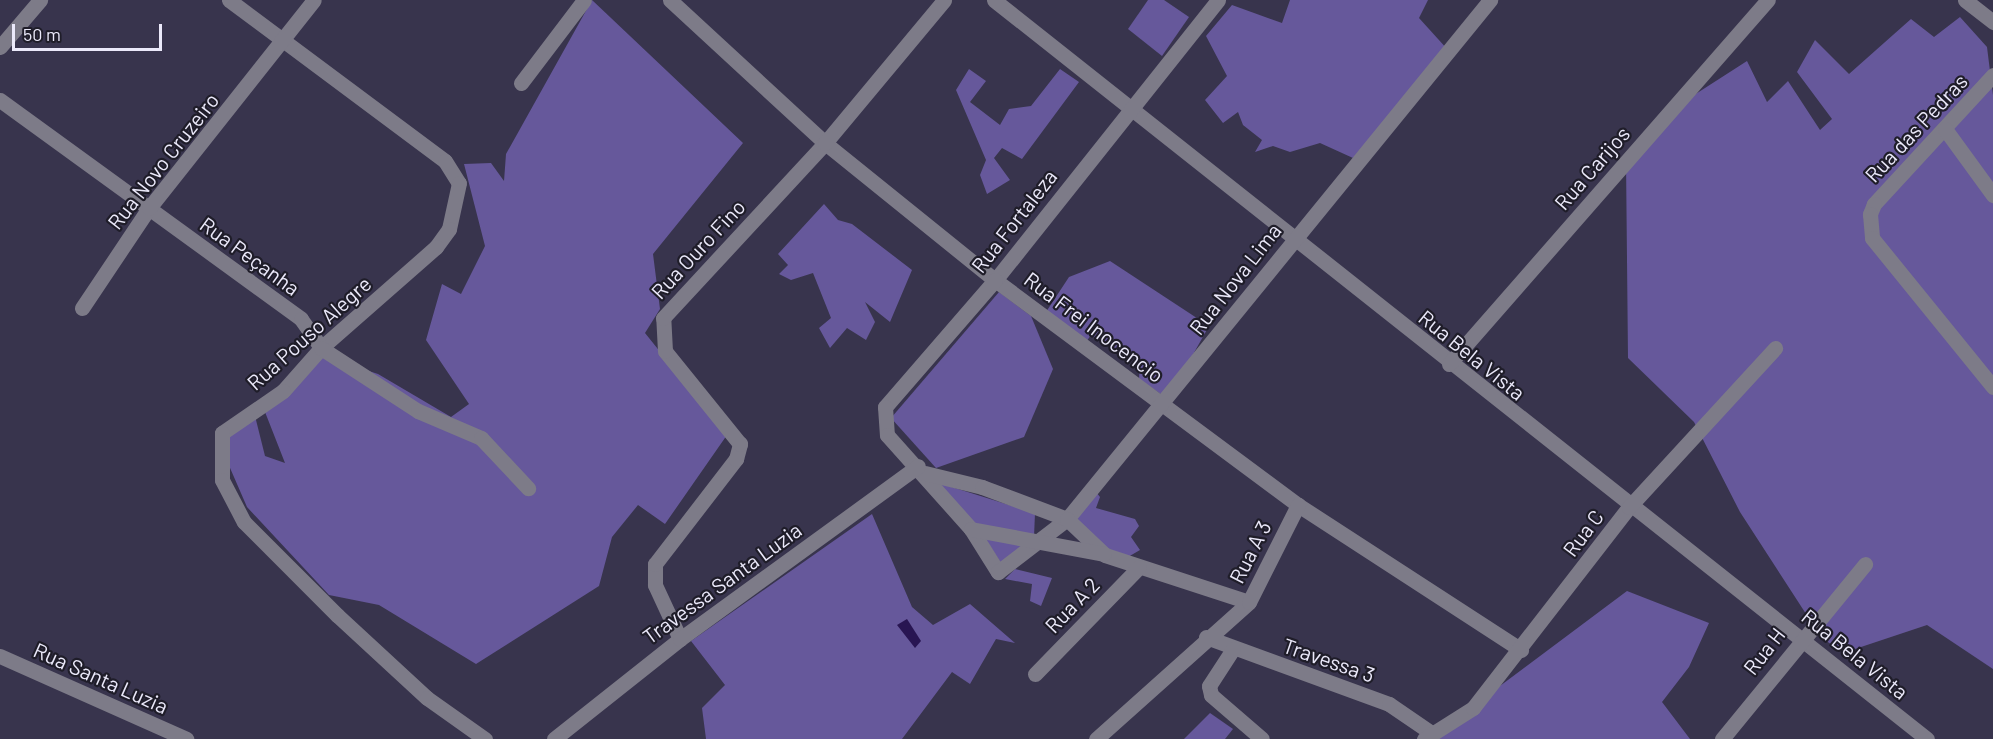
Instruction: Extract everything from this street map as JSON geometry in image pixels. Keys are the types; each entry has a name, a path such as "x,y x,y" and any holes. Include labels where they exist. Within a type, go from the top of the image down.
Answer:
{"street":[{"path":"0,47 40,0"},
{"name":"Rua Pouso Alegre","path":"230,0 284,45 375,106 445,161 459,183 456,208 436,247 321,348 277,396 222,433 219,463 227,494 244,522 337,615 427,698 485,739"},
{"name":"Rua Novo Cruzeiro","path":"82,308 149,208 284,45 314,0"},
{"path":"521,83 584,0"},
{"name":"Rua Frei Inocencio","path":"670,0 825,144 995,280 1298,505 1521,650"},
{"name":"Rua Ouro Fino","path":"680,639 655,585 655,564 736,459 740,444 665,351 660,328 663,318 825,144 944,0"},
{"name":"Rua Bela Vista","path":"994,0 1128,110 1293,238 1629,507 1801,637 1918,736"},
{"name":"Rua Fortaleza","path":"1002,572 995,570 971,529 922,470 886,435 885,407 995,280 1128,110 1218,0"},
{"name":"Rua Nova Lima","path":"1002,572 1067,519 1163,405 1293,238 1490,0"},
{"name":"Rua Carijos","path":"1449,364 1767,0"},
{"path":"1965,0 1993,22"},
{"name":"Rua das Pedras","path":"1991,385 1872,238 1874,204 1993,75"},
{"name":"Rua Peçanha","path":"0,100 301,319 321,348 418,411 481,438 528,489"},
{"path":"1945,129 1993,195"},
{"name":"Rua C","path":"1428,737 1473,708 1521,650 1629,507 1774,348"},
{"path":"922,470 982,487 1067,519 1105,555"},
{"name":"Travessa Santa Luzia","path":"554,739 680,639 922,470"},
{"name":"Rua A 3","path":"1096,739 1206,637 1249,602 1298,505"},
{"path":"971,529 1105,555 1249,602"},
{"name":"Rua H","path":"1722,739 1801,637 1865,564"},
{"name":"Rua A 2","path":"1035,674 1139,567"},
{"name":"Travessa 3","path":"1206,637 1233,649 1389,704 1428,737"},
{"path":"1233,649 1209,686 1211,695 1262,739"},
{"name":"Rua Santa Luzia","path":"0,656 186,739"}],"shaded area":[{"path":"592,0 743,143 653,254 660,309 645,333 727,435 665,524 638,505 612,537 599,586 476,664 379,605 329,595 247,507 227,461 229,437 255,416 265,456 285,463 265,412 323,356 378,374 451,417 469,404 426,340 442,284 461,294 485,246 464,164 491,163 504,181 506,154"},
{"path":"1148,0 1164,0 1189,17 1162,56 1128,29"},
{"path":"1290,0 1428,0 1419,18 1448,50 1353,158 1320,143 1290,152 1273,146 1255,152 1262,140 1243,125 1238,112 1223,123 1205,100 1227,76 1206,36 1232,5 1282,23"},
{"path":"1960,17 1987,47 1993,95 1993,669 1927,625 1843,653 1821,637 1740,512 1694,422 1628,358 1626,161 1691,97 1747,61 1767,102 1788,81 1820,130 1832,119 1797,72 1815,40 1849,74 1911,19 1934,37"},
{"path":"969,69 986,81 970,102 1000,125 1009,109 1031,106 1060,69 1079,82 1022,159 1002,148 994,158 1010,180 987,194 980,175 986,160 956,90"},
{"path":"824,204 838,220 852,224 912,270 890,322 865,302 875,322 866,340 847,328 830,348 819,328 831,318 813,273 791,280 779,274 788,265 778,254"},
{"path":"1110,261 1209,326 1168,399 1139,379 1140,361 1091,335 1086,342 1046,312 1069,277"},
{"path":"999,292 1031,316 1053,369 1024,437 936,468 891,418"},
{"path":"939,483 1035,513 1034,537 974,523"},
{"path":"1096,492 1100,497 1096,508 1135,519 1139,526 1131,537 1140,550 1128,557 1105,555 1074,518"},
{"path":"872,514 912,607 933,625 970,604 1015,643 996,639 970,684 952,672 902,739 706,739 702,708 725,685 691,641"},
{"path":"983,535 1030,545 1004,568"},
{"path":"1015,569 1052,578 1041,606 1030,601 1032,584 1005,579"},
{"path":"1627,591 1709,623 1689,667 1662,702 1690,739 1429,739"},
{"path":"907,619 921,641 915,648 897,625"},
{"path":"1210,713 1233,729 1225,739 1184,739"}]}
